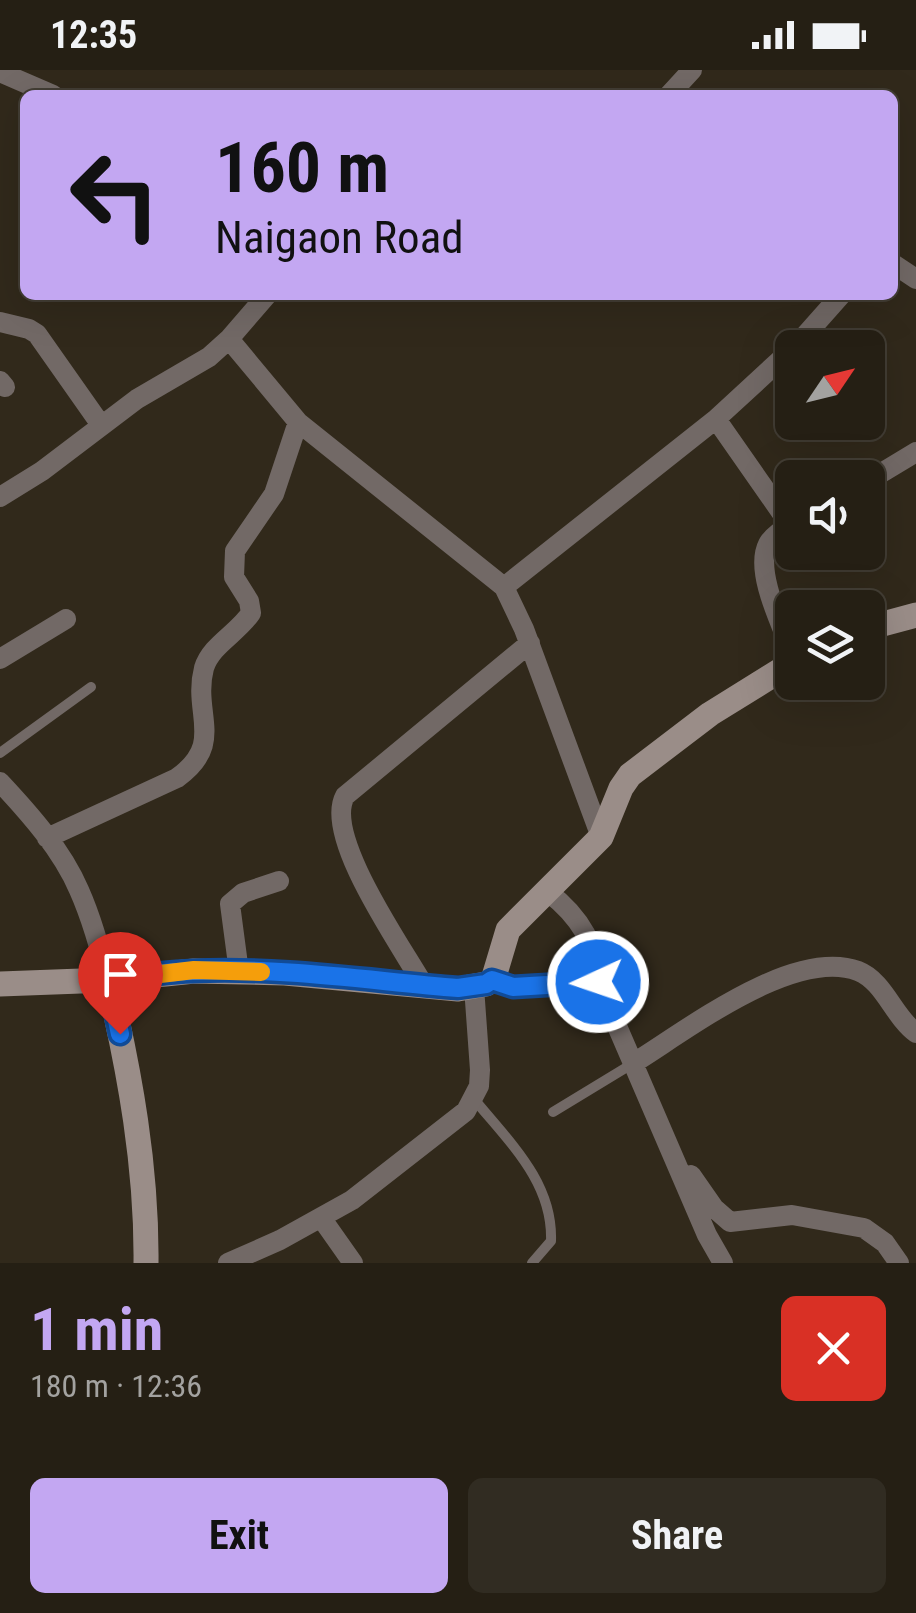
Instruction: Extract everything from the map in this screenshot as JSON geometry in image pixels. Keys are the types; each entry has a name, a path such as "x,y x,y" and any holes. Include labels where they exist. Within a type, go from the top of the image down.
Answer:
{"street":[{"path":"674,90 692,70"},
{"path":"0,72 41,90"},
{"path":"0,497 42,472 100,425 209,357 263,300"},
{"path":"809,330 836,300"},
{"path":"0,322 37,334 100,425"},
{"path":"230,339 298,422 504,586 530,643 600,837"},
{"path":"504,586 716,418 775,364"},
{"path":"716,418 775,501"},
{"path":"47,838 176,778 202,754 206,734 205,664 251,614 249,602 234,577 235,551 274,494 298,422"},
{"path":"885,470 916,452"},
{"path":"775,536 765,554 769,592 775,608"},
{"path":"885,623 916,615"},
{"path":"0,659 66,619"},
{"path":"424,986 343,839 339,806 344,796 530,643"},
{"path":"228,1263 322,1219 352,1200 466,1110 474,1099 480,1070 483,984 508,930 600,837 630,775 710,714 775,674"},
{"path":"0,782 47,838 78,885 93,924 127,1060 138,1136 146,1263"},
{"path":"239,972 230,904 243,893 279,881"},
{"path":"548,892 566,906 592,943 598,960 598,982 723,1263"},
{"path":"632,1064 758,986 790,972 839,968 858,971 874,982 901,1022 916,1033"},
{"path":"0,984 108,980 194,970 285,973 424,986 513,987 598,982"},
{"path":"676,1160 730,1222 792,1215 864,1228 885,1243 900,1263"},
{"path":"322,1219 354,1263"}],"lane":[{"path":"0,752 90,687"},
{"path":"552,1112 632,1064"},
{"path":"474,1099 525,1162 548,1204 551,1241 532,1263"}],"slow traffic":[{"path":"152,975 194,970 261,972"}],"route":[{"path":"120,1034 108,980 194,970 285,973 458,988 492,980 513,987 598,982"}]}
